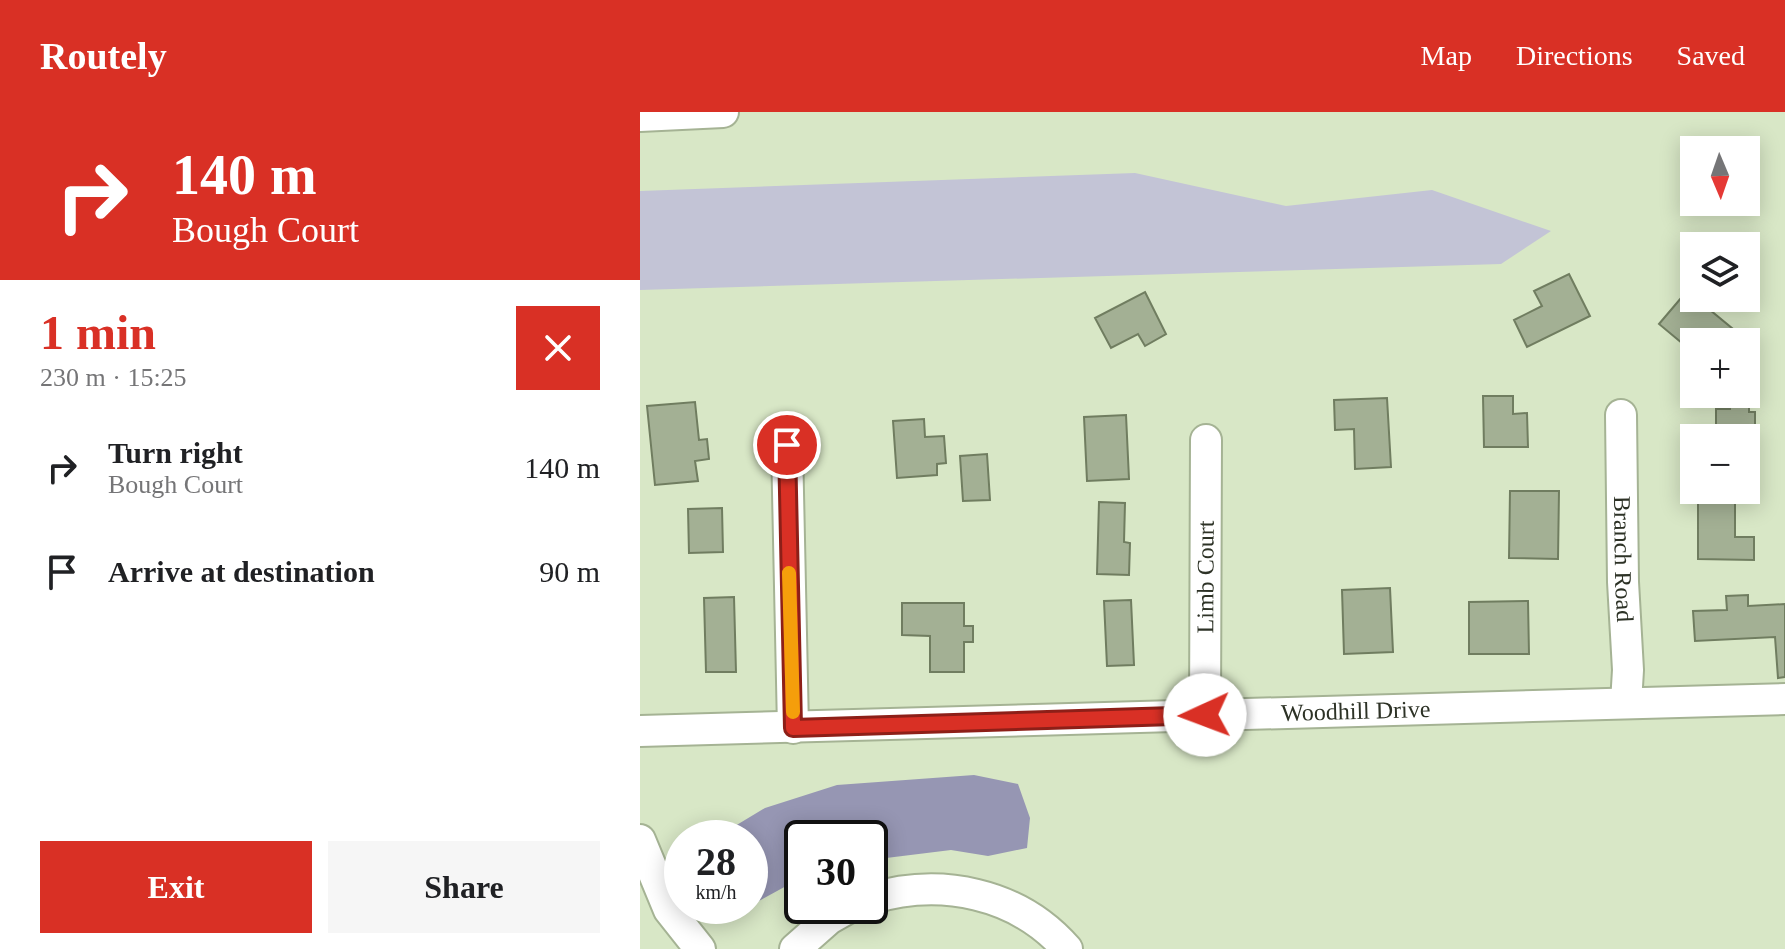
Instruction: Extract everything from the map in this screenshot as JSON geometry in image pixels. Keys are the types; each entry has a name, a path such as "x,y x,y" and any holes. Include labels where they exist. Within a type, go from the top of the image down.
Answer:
{"street":[{"path":"640,116 723,112"},
{"name":"Branch Road","path":"1621,415 1623,582 1628,670 1626,703"},
{"name":"Limb Court","path":"1205,715 1206,440"},
{"path":"787,445 793,728"},
{"name":"Woodhill Drive","path":"640,731 1785,699"},
{"path":"640,840 669,910 700,949"},
{"path":"888,895 912,889 970,892 995,900 1040,924 1067,949"},
{"path":"795,949 823,924"}],"shaded area":[{"path":"1135,173 1286,206 1432,190 1551,231 1501,264 640,290 640,191"}],"water":[{"path":"974,775 1018,784 1030,818 1027,848 988,856 951,850 888,858 888,820 784,820 784,887 768,896 768,820 745,820 765,808 837,785"}],"building":[{"path":"1569,274 1590,316 1527,347 1514,320 1542,306 1534,291"},
{"path":"1145,292 1166,334 1145,346 1138,334 1111,348 1095,318"},
{"path":"1680,299 1680,312 1712,312 1732,328 1680,328 1680,341 1659,324"},
{"path":"1483,396 1513,396 1513,414 1527,413 1528,447 1484,447"},
{"path":"1387,398 1391,467 1355,469 1354,429 1335,430 1334,400"},
{"path":"695,402 699,440 707,439 709,459 695,461 698,481 655,485 647,406"},
{"path":"1749,408 1749,412 1755,412 1755,424 1716,424 1716,409"},
{"path":"1126,415 1129,479 1087,481 1084,417"},
{"path":"924,419 925,437 944,436 946,463 937,464 937,475 897,478 893,421"},
{"path":"987,454 990,500 963,501 960,456"},
{"path":"1510,491 1559,491 1558,559 1509,558"},
{"path":"1099,502 1125,503 1124,542 1130,543 1129,575 1097,574"},
{"path":"1698,504 1735,504 1735,537 1754,537 1754,560 1698,559"},
{"path":"722,508 723,552 689,553 688,509"},
{"path":"1390,588 1393,652 1344,654 1342,590"},
{"path":"1748,595 1748,606 1785,604 1785,677 1778,678 1775,637 1695,641 1693,611 1727,610 1726,596"},
{"path":"734,597 736,672 706,672 704,598"},
{"path":"1131,600 1134,665 1107,666 1104,601"},
{"path":"1528,601 1529,654 1469,654 1469,602"},
{"path":"902,603 964,603 964,626 973,626 973,642 964,642 964,672 930,672 930,636 902,635"}],"slow traffic":[{"path":"789,573 793,712"}],"route":[{"path":"787,445 793,728 1205,715"}]}
